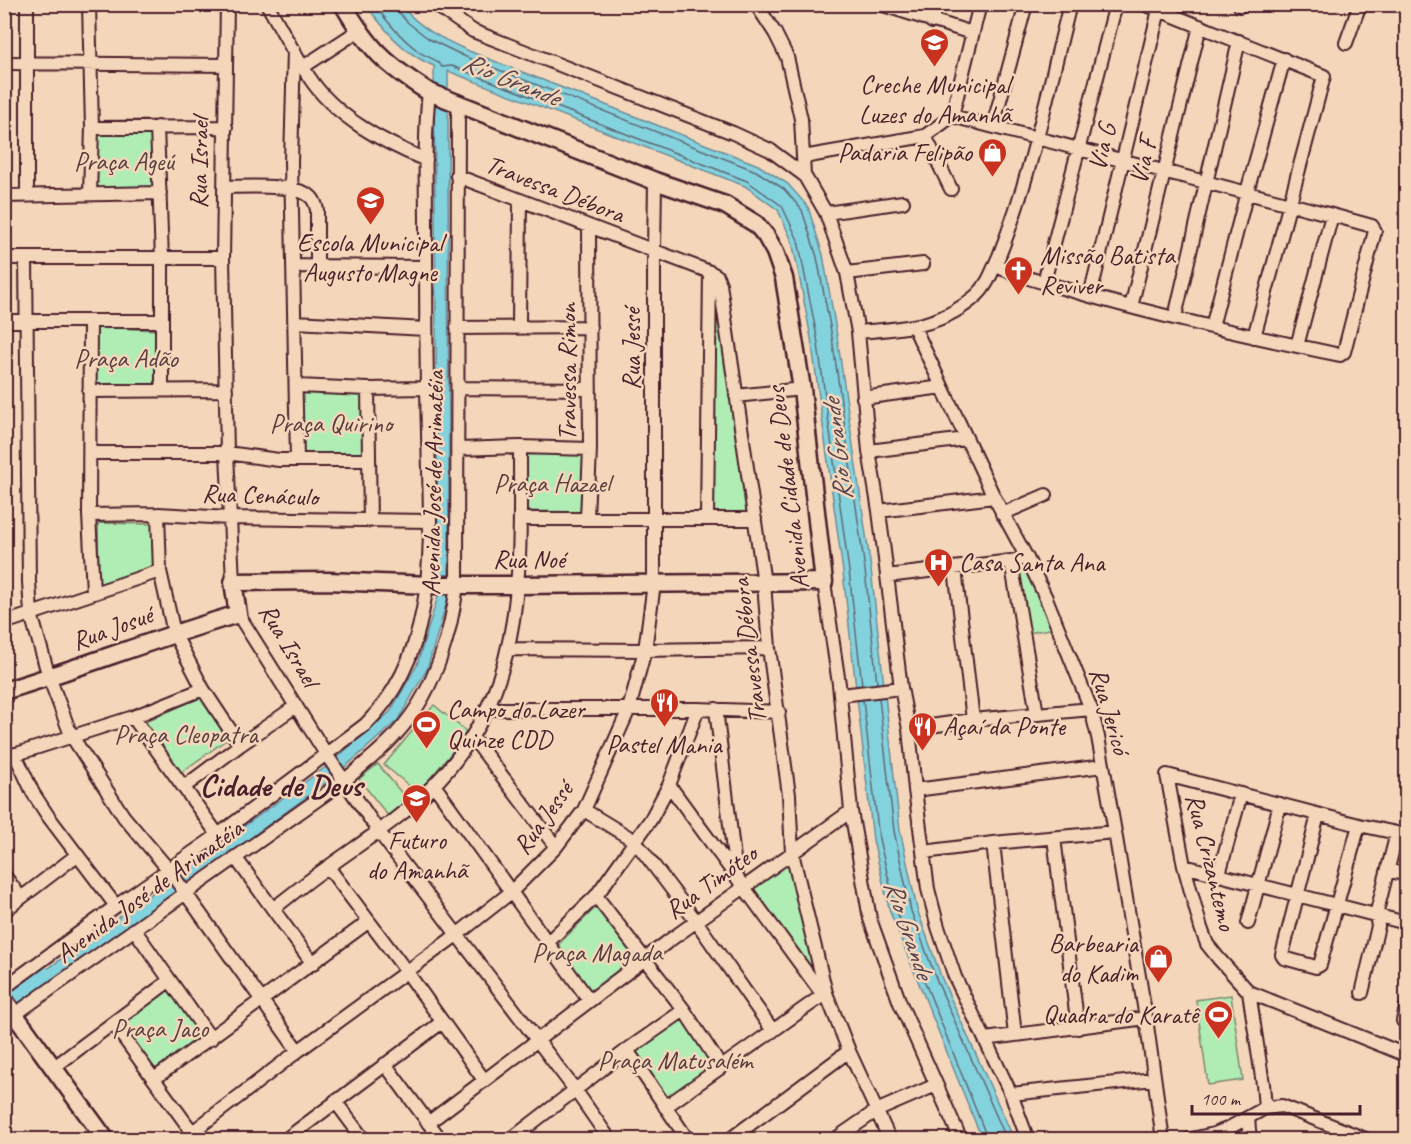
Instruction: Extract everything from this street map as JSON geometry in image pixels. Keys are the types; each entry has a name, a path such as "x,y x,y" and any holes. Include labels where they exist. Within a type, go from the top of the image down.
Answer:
{"street":[{"path":"27,4 27,196"},
{"path":"89,4 92,128 90,194"},
{"name":"Rua Israel","path":"227,4 223,258 229,518 233,582 238,614 327,756 379,832 576,1091 609,1140"},
{"path":"267,4 310,79 330,101 351,118 397,148 426,160"},
{"name":"Avenida Cidade de Deus","path":"343,4 358,31 380,57 397,72 431,93 655,181 725,205 756,224 775,252 784,278 802,389 824,582 841,695 851,812 870,919 900,1003 961,1140"},
{"path":"434,4 473,31 770,150 804,175 826,213 847,273 858,332 869,451 879,511 901,688 909,729 928,889 955,977 1011,1094 1028,1140"},
{"path":"756,4 775,33 790,69 801,119 804,175"},
{"path":"932,22 937,4"},
{"path":"803,157 925,136 952,116 980,4"},
{"path":"993,126 1026,4"},
{"path":"858,332 914,327 936,322 969,302 983,289 995,265 1012,218 1036,137 1070,4"},
{"path":"1044,282 1116,4"},
{"path":"1144,4 1323,75 1324,80 1254,337"},
{"path":"1346,44 1360,4"},
{"path":"888,6 972,33"},
{"name":"Via G","path":"1090,296 1159,10"},
{"name":"Via F","path":"1131,307 1200,26"},
{"path":"303,67 358,31"},
{"path":"1175,317 1239,41"},
{"path":"294,50 291,109 297,459"},
{"path":"1212,327 1246,192 1284,59"},
{"path":"4,63 226,65"},
{"name":"Avenida José de Arimatéia","path":"4,988 116,906 170,872 327,756 376,714 404,674 420,624 429,585 426,160 431,93"},
{"name":"Avenida José de Arimatéia","path":"10,1008 134,929 183,891 235,857 370,760 404,725 425,693 444,648 456,585 459,448 457,176 454,103"},
{"path":"952,116 1332,215 1372,226 1375,230 1343,354 1340,355 1131,307 995,265"},
{"path":"157,127 162,259 162,390"},
{"path":"92,128 226,127"},
{"path":"925,136 951,189"},
{"name":"Travessa Débora","path":"457,176 717,276 723,296 764,583 789,795 792,853 825,994 890,1140"},
{"name":"Rua Jessé","path":"190,1137 298,1051 458,934 510,893 556,847 584,810 629,709 645,650 654,584 655,181"},
{"path":"224,187 292,189 309,195 315,202 317,210 317,265"},
{"path":"4,196 160,194"},
{"path":"519,327 520,200"},
{"path":"826,213 903,202"},
{"path":"1297,346 1332,215"},
{"name":"Travessa Rimon","path":"587,518 590,449 589,226"},
{"path":"4,258 223,258"},
{"path":"26,258 29,582 31,614 49,677 71,735 118,809 170,872 298,1051"},
{"path":"847,273 923,264"},
{"path":"293,266 426,267"},
{"path":"706,518 710,272"},
{"path":"4,321 161,321"},
{"path":"90,321 89,515 93,592"},
{"path":"295,322 426,329"},
{"path":"457,328 590,327"},
{"name":"Rua Jericó","path":"914,327 1002,514 1028,558 1090,708 1115,832 1146,1018 1163,1140"},
{"path":"297,386 368,389 427,388"},
{"path":"863,398 942,387"},
{"path":"458,388 590,389"},
{"path":"368,389 370,521"},
{"path":"736,396 802,389"},
{"path":"89,391 226,390"},
{"path":"869,451 966,439"},
{"path":"273,909 379,832 434,785 473,738 489,709 508,649 518,585 520,447"},
{"path":"459,448 590,449"},
{"path":"90,453 227,453 279,460 369,460"},
{"path":"1002,514 1046,495"},
{"path":"879,511 994,497"},
{"path":"158,514 160,571 174,633 203,688 240,745"},
{"name":"Rua Cenáculo","path":"89,515 158,514 229,518 429,521"},
{"path":"520,519 755,519"},
{"path":"887,576 1028,558"},
{"path":"1011,561 1037,714"},
{"path":"955,569 973,720"},
{"path":"4,623 160,571"},
{"name":"Rua Noé","path":"233,582 327,580 429,585 518,585 824,582"},
{"name":"Rua Josué","path":"4,691 174,633 238,614"},
{"path":"508,649 770,648"},
{"path":"116,906 54,825 10,756 133,717 203,688"},
{"path":"841,695 901,688"},
{"path":"184,787 296,706"},
{"path":"909,729 1090,708"},
{"path":"489,709 698,709 779,712"},
{"path":"547,943 596,896 651,819 669,785 698,709"},
{"path":"716,710 736,875"},
{"path":"133,717 218,835"},
{"path":"473,738 556,847"},
{"path":"915,790 1103,766"},
{"name":"Rua Crizantemo","path":"1241,794 1167,775 1184,866 1207,944 1250,993 1407,1055"},
{"path":"434,785 589,1000"},
{"path":"665,1107 825,994 669,785"},
{"path":"1219,874 1241,794 1318,815 1402,834 1388,870 1376,915 1378,926 1362,993"},
{"path":"1248,923 1280,804"},
{"path":"584,810 635,841 696,921 773,1031"},
{"name":"Rua Timóteo","path":"428,1123 645,958 851,812"},
{"path":"1318,815 1281,955 1284,958 1319,967 1359,825"},
{"path":"924,852 1115,832"},
{"path":"1054,838 1078,1028"},
{"path":"993,843 1015,1035"},
{"path":"4,911 77,855"},
{"path":"235,857 313,964"},
{"path":"1184,866 1407,923"},
{"path":"328,867 484,1080"},
{"path":"1388,870 1407,875"},
{"path":"4,875 21,898"},
{"path":"596,896 684,1010 722,1067"},
{"path":"154,1079 368,922"},
{"path":"134,929 211,1039"},
{"path":"52,1068 169,981"},
{"path":"1250,993 1265,1108"},
{"path":"1403,1021 1407,1007"},
{"path":"10,1008 106,1140"},
{"path":"510,1140 627,1050 684,1010"},
{"path":"985,1039 1146,1018"},
{"path":"286,1139 442,1022"},
{"path":"113,1023 154,1079 190,1137"},
{"path":"627,1050 688,1140"},
{"path":"729,1140 849,1051"},
{"path":"385,1064 441,1140"},
{"path":"1011,1094 1154,1079"},
{"path":"834,1140 876,1111 936,1085"},
{"path":"335,1101 364,1140"},
{"path":"1187,1140 1214,1134 1265,1108 1273,1107 1289,1108 1368,1140"},
{"path":"1248,1118 1250,1140"}],"green space":[{"name":"Praça Ageú","path":"95,131 153,132 153,190 94,190"},
{"path":"716,272 751,515 708,514"},
{"name":"Praça Adão","path":"96,327 156,330 156,386 96,388"},
{"name":"Praça Quirino","path":"299,387 362,389 364,458 299,457"},
{"name":"Praça Hazael","path":"585,453 585,512 519,511 521,455"},
{"path":"98,523 153,524 153,569 99,586"},
{"path":"1019,561 1055,628 1022,634 1018,597"},
{"name":"Praça Cleopatra","path":"203,696 230,737 179,774 145,722"},
{"name":"Campo do Lazer Quinze CDD","path":"434,705 468,733 418,793 384,765"},
{"path":"378,764 409,802 389,817 359,779"},
{"path":"792,860 817,975 753,889"},
{"name":"Praça Magada","path":"599,904 641,957 592,995 556,947"},
{"name":"Praça Jaco","path":"165,982 205,1037 155,1074 114,1019"},
{"name":"Quadra do Karatê","path":"1231,995 1243,1080 1208,1085 1196,1000"},
{"name":"Praça Matusalém","path":"683,1016 719,1064 668,1105 633,1052"}],"water":[{"name":"Rio Grande","path":"366,5 401,5 423,26 469,51 758,165 788,184 808,207 823,255 837,336 871,569 900,830 917,909 942,979 1014,1139 982,1139 890,912 873,840 843,572 811,338 792,241 778,210 745,186 448,71 449,595 427,669 398,720 335,776 29,1001 20,989 327,766 390,712 417,665 438,596 434,66 404,48"}],"waterway":[{"path":"4,1003 41,976"}],"place":[{"name":"Creche Municipal Luzes do Amanhã","path":"935,68"},
{"name":"Padaria Felipão","path":"993,178"},
{"name":"Escola Municipal Augusto Magne","path":"370,226"},
{"name":"Missão Batista Reviver","path":"1019,296"},
{"name":"Casa Santa Ana","path":"938,588"},
{"name":"Pastel Mania","path":"664,728"},
{"name":"Campo do Lazer Quinze CDD","path":"426,750"},
{"name":"Açaí da Ponte","path":"922,752"},
{"name":"Futuro do Amanhã","path":"417,824"},
{"name":"Barbearia do Kadim","path":"1159,984"},
{"name":"Quadra do Karatê","path":"1219,1040"}],"district":[{"name":"Cidade de Deus","path":"281,785"}]}
